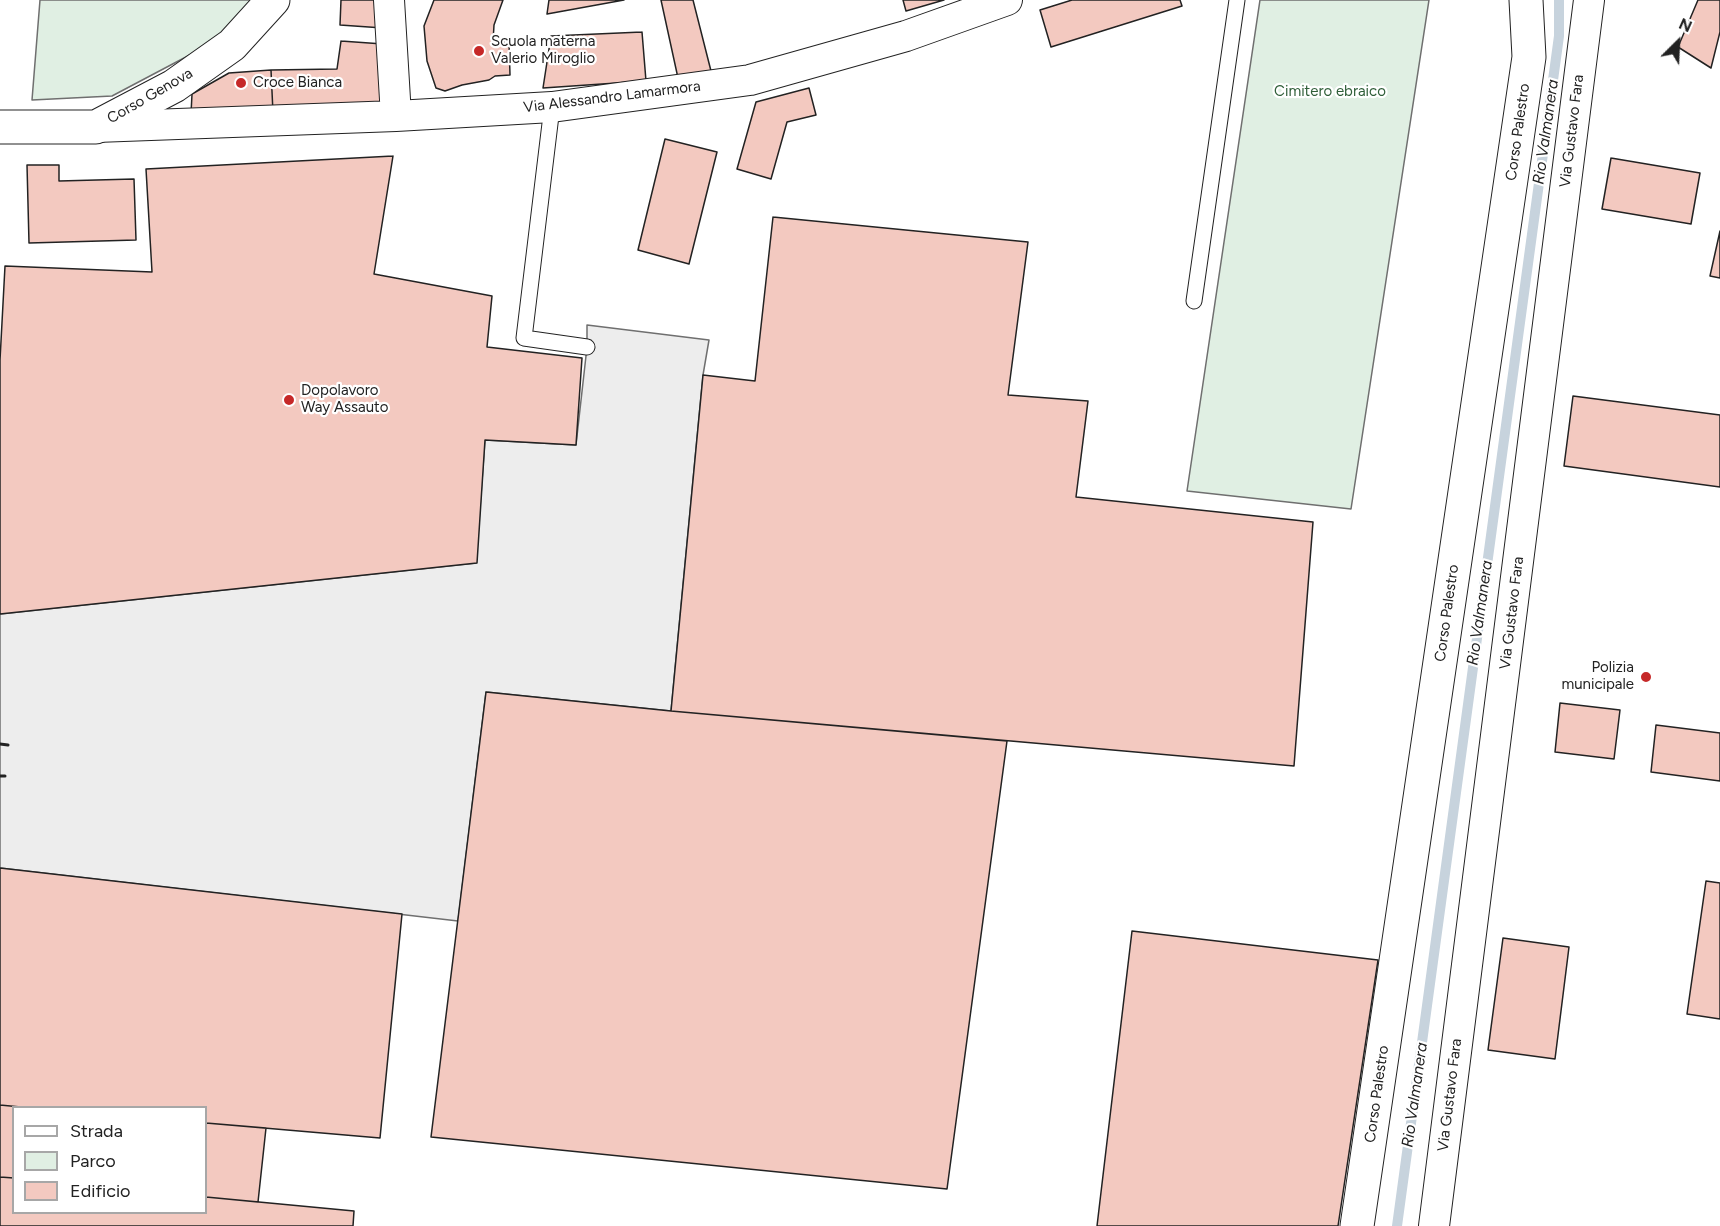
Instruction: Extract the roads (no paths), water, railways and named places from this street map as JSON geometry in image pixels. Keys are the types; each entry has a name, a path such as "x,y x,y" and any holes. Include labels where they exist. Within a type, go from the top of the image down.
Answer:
{"street":[{"name":"Corso Genova","path":"0,127 96,128 174,86 232,45 273,0"},
{"path":"389,0 396,116"},
{"name":"Via Alessandro Lamarmora","path":"96,128 396,116 552,107 750,80 906,36 1007,0"},
{"name":"Corso Palestro","path":"1357,1226 1529,57 1526,0"},
{"name":"Via Gustavo Fara","path":"1434,1226 1589,0"}],"lane":[{"path":"1194,301 1238,0"},
{"path":"552,107 524,338 587,347"}],"waterway":[{"name":"Rio Valmanera","path":"1397,1226 1559,36 1559,0"}],"place":[{"name":"Scuola materna Valerio Miroglio","path":"479,51"},
{"name":"Croce Bianca","path":"241,83"},
{"name":"Dopolavoro Way Assauto","path":"289,400"},
{"name":"Polizia municipale","path":"1646,677"}],"park label":[{"name":"Cimitero ebraico","path":"1330,92"}]}
